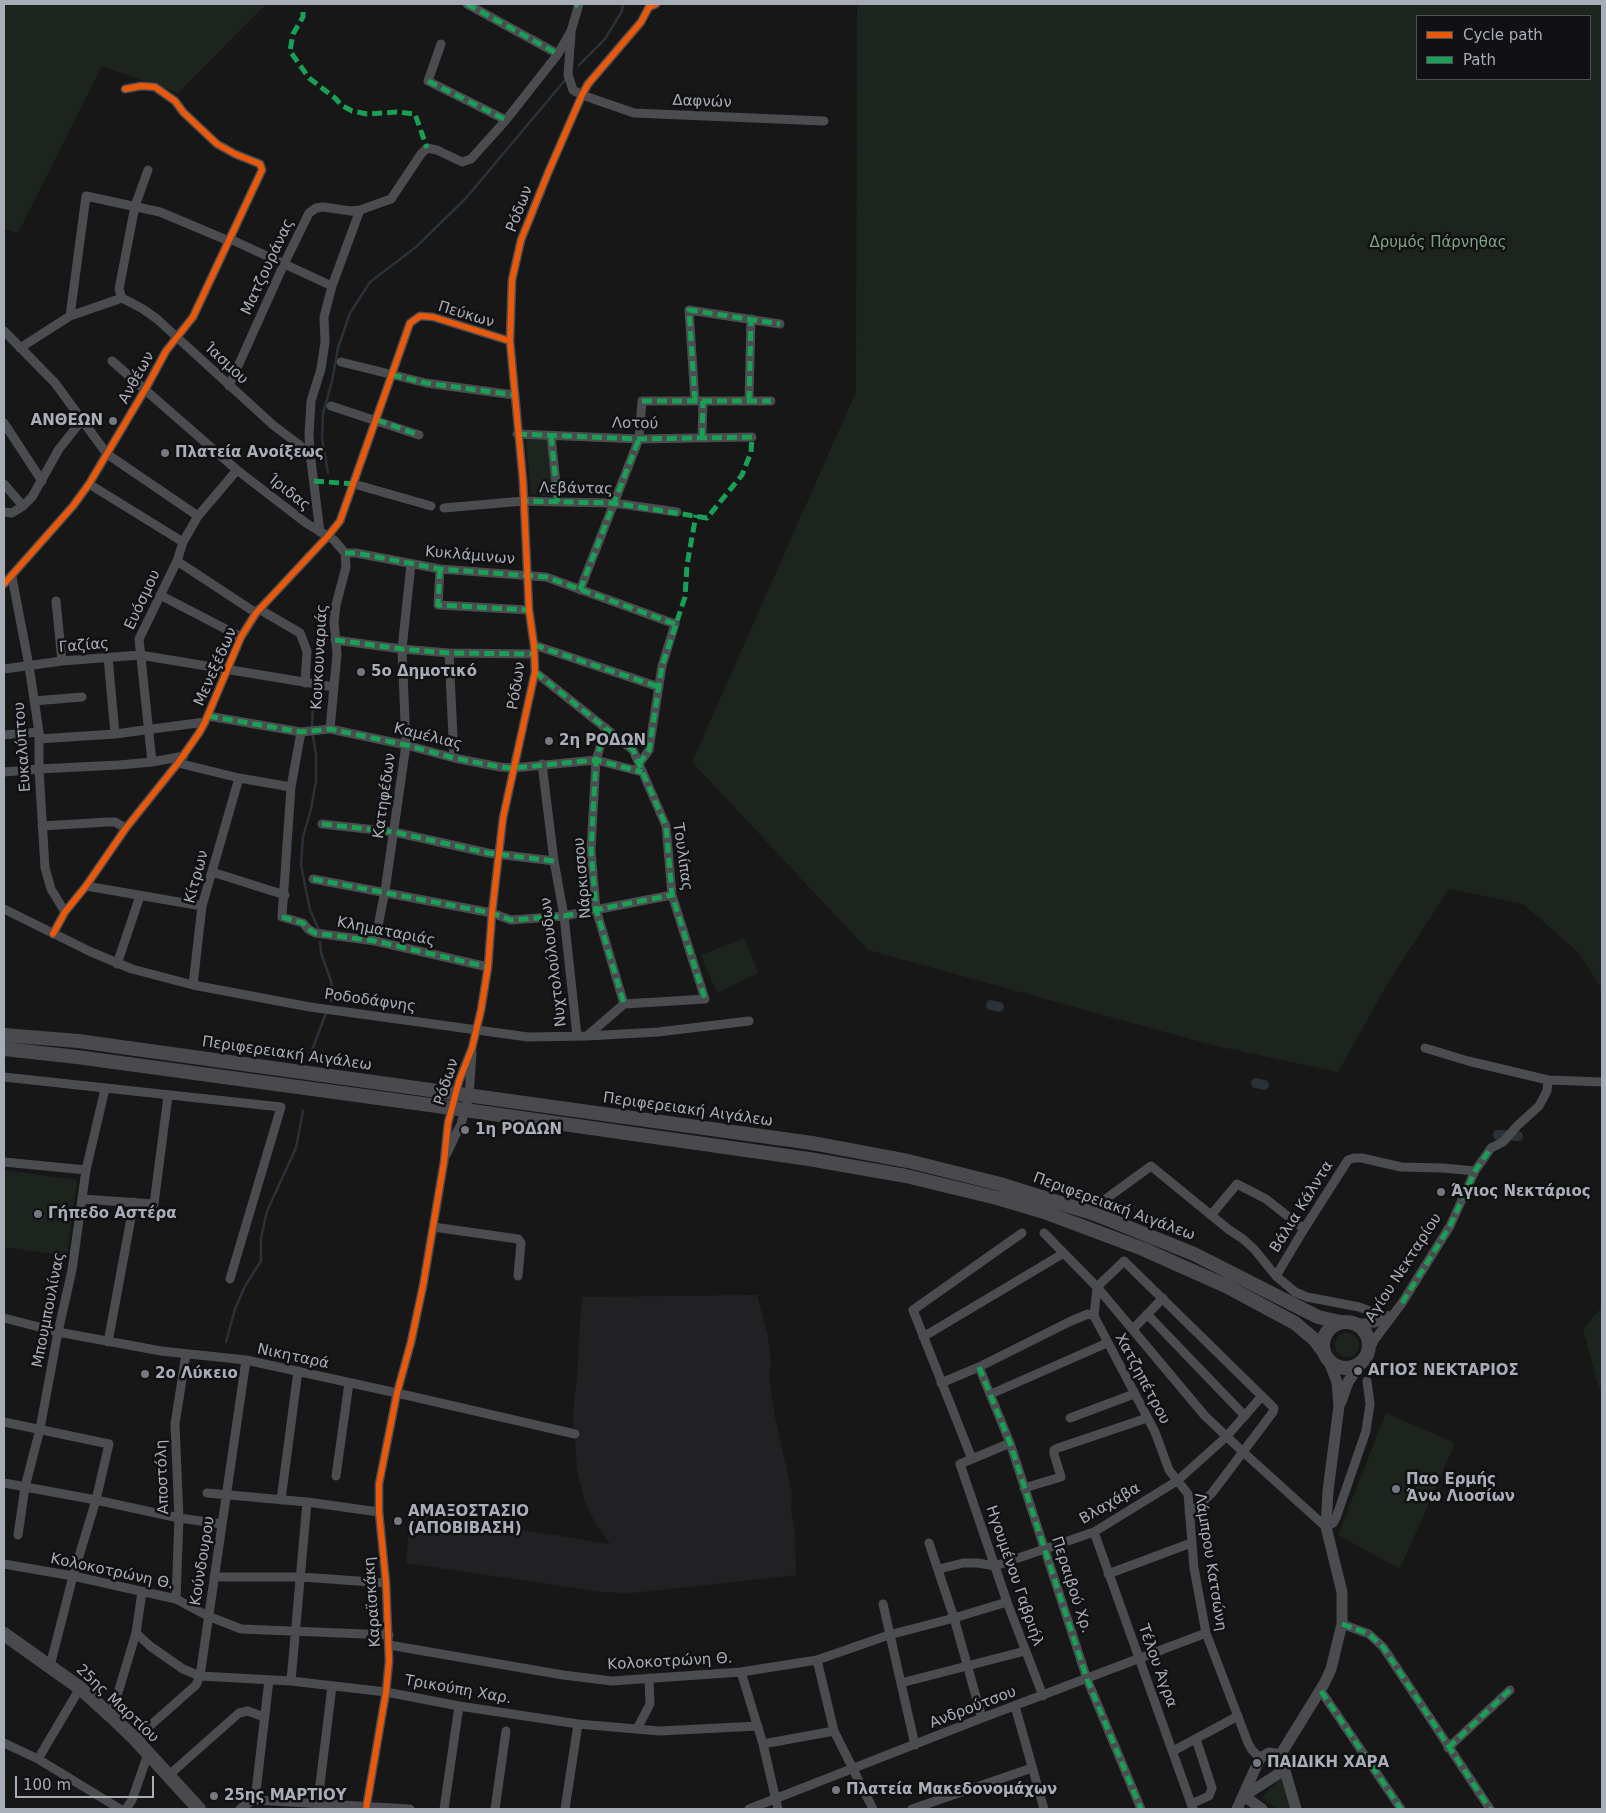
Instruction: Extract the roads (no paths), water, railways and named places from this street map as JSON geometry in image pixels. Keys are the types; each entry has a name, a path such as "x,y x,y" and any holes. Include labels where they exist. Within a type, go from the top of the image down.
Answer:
{"main road":[{"name":"Περιφερειακή Αιγάλεω","path":"4,1035 88,1042 812,1144 908,1161 1048,1198 1149,1235 1209,1261 1318,1317 1340,1322"},
{"name":"Περιφερειακή Αιγάλεω","path":"4,1049 77,1057 466,1110 809,1159 906,1176 996,1198 1143,1248 1218,1282 1295,1323 1315,1340 1326,1356"},
{"path":"1348,1321 1355,1323 1366,1331 1369,1338 1366,1356 1356,1366 1348,1368 1334,1364 1326,1356 1324,1337 1333,1325 1348,1321"},
{"name":"25ης Μαρτίου","path":"4,1634 80,1688 135,1739 199,1809"}],"street":[{"path":"467,4 558,54"},
{"path":"577,5 572,31 568,75 573,90 582,95"},
{"name":"Ρόδων","path":"397,1393 416,1325 444,1162 451,1109 477,1031 488,967 503,818 535,672 510,342 512,280 521,240 582,95 588,84 641,22 651,5"},
{"path":"441,44 428,81 506,120 558,54 572,31"},
{"name":"Ανθέων","path":"4,584 74,506 89,484 166,351 195,312 258,180 262,166 218,144 183,112 174,101 155,87 141,86 125,89"},
{"name":"Δαφνών","path":"582,95 634,113 824,121"},
{"name":"Ματζουράνας","path":"228,386 309,213 316,208 360,210 391,199 426,148 437,150 462,162 471,159 506,120"},
{"path":"20,348 70,316 122,298 119,288 135,206 148,170"},
{"path":"70,316 86,196 169,215 332,286"},
{"path":"346,553 338,544 324,534 310,453 309,434 312,401 321,369 325,342 324,317 332,286 360,210"},
{"name":"Ίασμου","path":"122,298 143,309 177,336 228,386 273,425 310,453"},
{"path":"702,438 689,310 780,324"},
{"name":"Πεύκων","path":"414,319 420,316 433,317 510,342"},
{"name":"Μενεξέδων","path":"53,934 65,912 86,886 126,828 181,760 206,719 241,637 258,611 324,534 340,521 410,324 414,319"},
{"path":"749,401 751,319"},
{"path":"4,331 55,383 107,454 198,516"},
{"name":"Ίριδας","path":"112,360 237,470 324,534"},
{"path":"341,362 426,384 514,396"},
{"path":"580,590 639,439 642,401 771,401"},
{"path":"331,406 419,435"},
{"path":"8,513 23,506 32,497 59,449 82,420"},
{"path":"4,423 42,481"},
{"name":"Λοτού","path":"517,434 639,439 752,436"},
{"path":"551,436 558,502"},
{"name":"Ευόσμου","path":"152,762 139,639 177,561 183,542 198,516 237,470"},
{"path":"4,484 23,506"},
{"path":"89,484 183,542"},
{"path":"354,484 431,506"},
{"name":"Λεβάντας","path":"444,508 523,502 558,502 614,503 677,512"},
{"name":"Κυκλάμινων","path":"346,553 356,553 440,569 546,577 675,624 662,666 658,687"},
{"name":"Κουκουναριάς","path":"330,729 337,654 334,614 346,567 346,553"},
{"path":"177,561 258,611 300,633 307,651 305,682"},
{"name":"Κατηφέδων","path":"375,942 385,891 406,745 402,649 411,564"},
{"path":"440,569 438,605 529,610"},
{"name":"Ευκαλύπτου","path":"12,577 29,666 39,735 42,826 47,879 65,912"},
{"path":"160,595 241,637"},
{"path":"56,601 62,661"},
{"path":"335,640 449,653 534,650 658,687 648,750 640,768"},
{"path":"449,653 454,758"},
{"name":"Γαζίας","path":"4,669 62,661 140,656 334,687"},
{"path":"108,657 115,734"},
{"path":"535,672 606,728"},
{"path":"34,701 82,697"},
{"name":"Καμέλιας","path":"4,735 115,734 150,730 206,719 301,732 330,729 500,767 513,768 596,760 640,768"},
{"name":"Τουλίπας","path":"606,728 633,750 666,826 672,895 705,999 624,1004"},
{"name":"Νάρκισσου","path":"606,728 596,760 591,850 596,909 624,1004"},
{"path":"212,872 285,895 291,787 301,732"},
{"path":"4,772 181,760 239,778 291,787"},
{"name":"Νυχτολούλουδων","path":"542,764 554,861 564,916 577,1036"},
{"name":"Κίτρων","path":"193,985 202,906 239,778"},
{"path":"42,826 115,822 126,828"},
{"path":"322,824 394,832 498,854 554,861"},
{"path":"313,879 385,891 492,913 511,920 564,916 672,895"},
{"path":"86,886 202,906"},
{"name":"Κληματαριάς","path":"285,895 282,916 303,923 308,929 316,933 375,942 488,967"},
{"path":"117,964 140,896"},
{"name":"Ροδοδάφνης","path":"4,909 117,964 148,974 193,985 310,1007 528,1037 658,1032 749,1021"},
{"path":"587,1036 624,1004"},
{"name":"Ρόδων","path":"444,1162 470,1096 472,1048"},
{"path":"1425,1048 1468,1061 1548,1080 1602,1082"},
{"path":"4,1077 281,1107 230,1279"},
{"name":"Αγίου Νεκταρίου","path":"1366,1356 1450,1226 1475,1172 1490,1148 1503,1142 1539,1106 1547,1091 1548,1080"},
{"name":"Μπουμπουλίνας","path":"18,1535 25,1487 40,1429 72,1270 86,1170 105,1089"},
{"path":"82,1199 154,1204 168,1096"},
{"name":"Βάλια Κάλντα","path":"1276,1276 1348,1160 1362,1158 1401,1166 1475,1172"},
{"path":"4,1162 86,1170"},
{"path":"1107,1198 1151,1166 1254,1249 1276,1276 1295,1292 1307,1297 1358,1307 1380,1315 1392,1316"},
{"path":"1212,1214 1237,1184 1266,1199 1304,1229"},
{"path":"108,1342 134,1202"},
{"path":"433,1228 518,1239 521,1243 518,1276"},
{"path":"1044,1233 1097,1287 1186,1395 1226,1437 1326,1527"},
{"path":"1010,1443 972,1459 913,1310 1022,1234"},
{"path":"923,1337 1064,1253"},
{"path":"941,1383 980,1367 1071,1321 1088,1314 1094,1316 1097,1287 1124,1261 1274,1408 1273,1412 1212,1493 1189,1512"},
{"path":"1133,1329 1163,1298"},
{"path":"1147,1314 1245,1416"},
{"name":"Χατζηπέτρου","path":"1094,1316 1155,1432 1169,1470 1177,1481"},
{"path":"1355,1323 1374,1323 1392,1316"},
{"name":"Νικηταρά","path":"4,1318 108,1342 186,1354 246,1360 575,1434"},
{"path":"991,1394 1107,1343"},
{"name":"Αποστόλη","path":"176,1599 179,1518 175,1424 186,1354"},
{"path":"1326,1356 1336,1382 1339,1406"},
{"path":"1244,1796 1278,1774 1281,1760 1331,1669 1342,1624 1342,1592 1326,1527 1328,1491 1339,1406 1348,1382 1366,1356"},
{"name":"Κούνδουρου","path":"135,1739 196,1686 200,1676 246,1360"},
{"name":"Περαιβού Χρ.","path":"980,1367 1010,1443 1087,1678 1141,1809"},
{"path":"282,1500 298,1371"},
{"path":"1326,1527 1333,1523 1336,1518 1366,1431 1370,1404 1367,1381"},
{"path":"336,1476 350,1383"},
{"name":"Καραϊσκάκη","path":"366,1808 389,1676 389,1635 379,1512 379,1484 397,1393"},
{"path":"1070,1418 1134,1394"},
{"name":"Βλαχάβα","path":"939,1569 963,1563 995,1566 1094,1532 1177,1481 1226,1437 1262,1396"},
{"path":"1024,1488 1061,1477 1054,1450 1147,1418"},
{"path":"4,1422 109,1444 96,1500 73,1576 50,1666"},
{"name":"Ηγουμένου Γαβριήλ","path":"972,1459 960,1464 1007,1602 1043,1696"},
{"name":"Λάμπρου Κατσώνη","path":"1177,1481 1188,1494 1194,1568 1206,1633 1248,1743 1260,1758"},
{"path":"4,1483 179,1518 222,1524"},
{"path":"207,1493 307,1502 379,1512"},
{"path":"291,1681 307,1502"},
{"name":"Τέλου Άγρα","path":"1094,1532 1192,1806"},
{"path":"929,1543 954,1618 982,1718"},
{"path":"1108,1574 1191,1543"},
{"name":"Κολοκοτρώνη Θ.","path":"4,1564 73,1576 176,1599 208,1616 241,1629 389,1635"},
{"path":"214,1576 301,1577 386,1583"},
{"path":"111,1716 136,1633 142,1592"},
{"name":"Κολοκοτρώνη Θ.","path":"389,1645 563,1675 612,1681 741,1672 817,1660 889,1635 1007,1602"},
{"path":"882,1604 916,1745"},
{"path":"1342,1624 1369,1634 1382,1647 1490,1809"},
{"name":"Τρικούπη Χαρ.","path":"136,1633 150,1646 200,1676 291,1681 386,1692 459,1706 578,1724 660,1731 758,1726"},
{"name":"Ανδρούτσου","path":"749,1809 1206,1633"},
{"path":"901,1683 1025,1651"},
{"path":"817,1660 834,1730 873,1809"},
{"path":"741,1672 758,1726 778,1809"},
{"path":"637,1729 650,1704 650,1678"},
{"path":"255,1800 269,1680"},
{"path":"317,1807 332,1686"},
{"path":"38,1759 80,1688"},
{"path":"1448,1748 1510,1690"},
{"path":"1320,1691 1399,1806"},
{"path":"444,1809 459,1706"},
{"path":"1015,1706 1044,1809"},
{"path":"169,1775 239,1713 248,1711 264,1717"},
{"path":"1173,1751 1238,1716"},
{"path":"565,1809 578,1724"},
{"path":"762,1744 834,1730"},
{"path":"495,1809 506,1731"},
{"path":"1192,1806 1209,1796 1212,1788 1196,1739"},
{"path":"4,1743 38,1759 120,1809"},
{"path":"1237,1809 1260,1758 1269,1753 1281,1760 1296,1809"},
{"path":"126,1809 132,1800 148,1754"},
{"path":"912,1809 930,1806 1032,1768"},
{"path":"1244,1796 1262,1809"},
{"path":"240,1809 255,1800 317,1807 410,1809"}],"waterway":[{"path":"579,65 605,39 622,11 623,4"},
{"path":"328,473 322,438 323,414 338,348 350,313 370,282 416,247 466,198 566,79"},
{"path":"325,633 326,608"},
{"path":"320,680 324,643"},
{"path":"312,727 313,704 318,688"},
{"path":"313,736 316,755 316,781 303,837 301,865 310,910 319,930"},
{"path":"320,942 321,953 331,981 333,994 331,1001"},
{"path":"991,1005 999,1007"},
{"path":"311,1053 326,1013"},
{"path":"1256,1083 1264,1085"},
{"path":"226,1342 235,1309 245,1286 261,1261 261,1238 267,1211 296,1148 303,1111"},
{"path":"1498,1135 1518,1136"}],"place":[{"name":"ΑΝΘΕΩΝ","path":"113,421"},
{"name":"Πλατεία Ανοίξεως","path":"165,453"},
{"name":"5ο Δημοτικό","path":"361,672"},
{"name":"2η ΡΟΔΩΝ","path":"549,741"},
{"name":"1η ΡΟΔΩΝ","path":"465,1130"},
{"name":"Άγιος Νεκτάριος","path":"1441,1192"},
{"name":"Γήπεδο Αστέρα","path":"38,1214"},
{"name":"ΑΓΙΟΣ ΝΕΚΤΑΡΙΟΣ","path":"1358,1371"},
{"name":"2ο Λύκειο","path":"145,1374"},
{"name":"Παο Ερμής Άνω Λιοσίων","path":"1396,1489"},
{"name":"ΑΜΑΞΟΣΤΑΣΙΟ (ΑΠΟΒΙΒΑΣΗ)","path":"398,1521"},
{"name":"ΠΑΙΔΙΚΗ ΧΑΡΑ","path":"1257,1763"},
{"name":"Πλατεία Μακεδονομάχων","path":"836,1790"},
{"name":"25ης ΜΑΡΤΙΟΥ","path":"214,1796"}],"park label":[{"name":"Δρυμός Πάρνηθας","path":"1438,243"}]}
